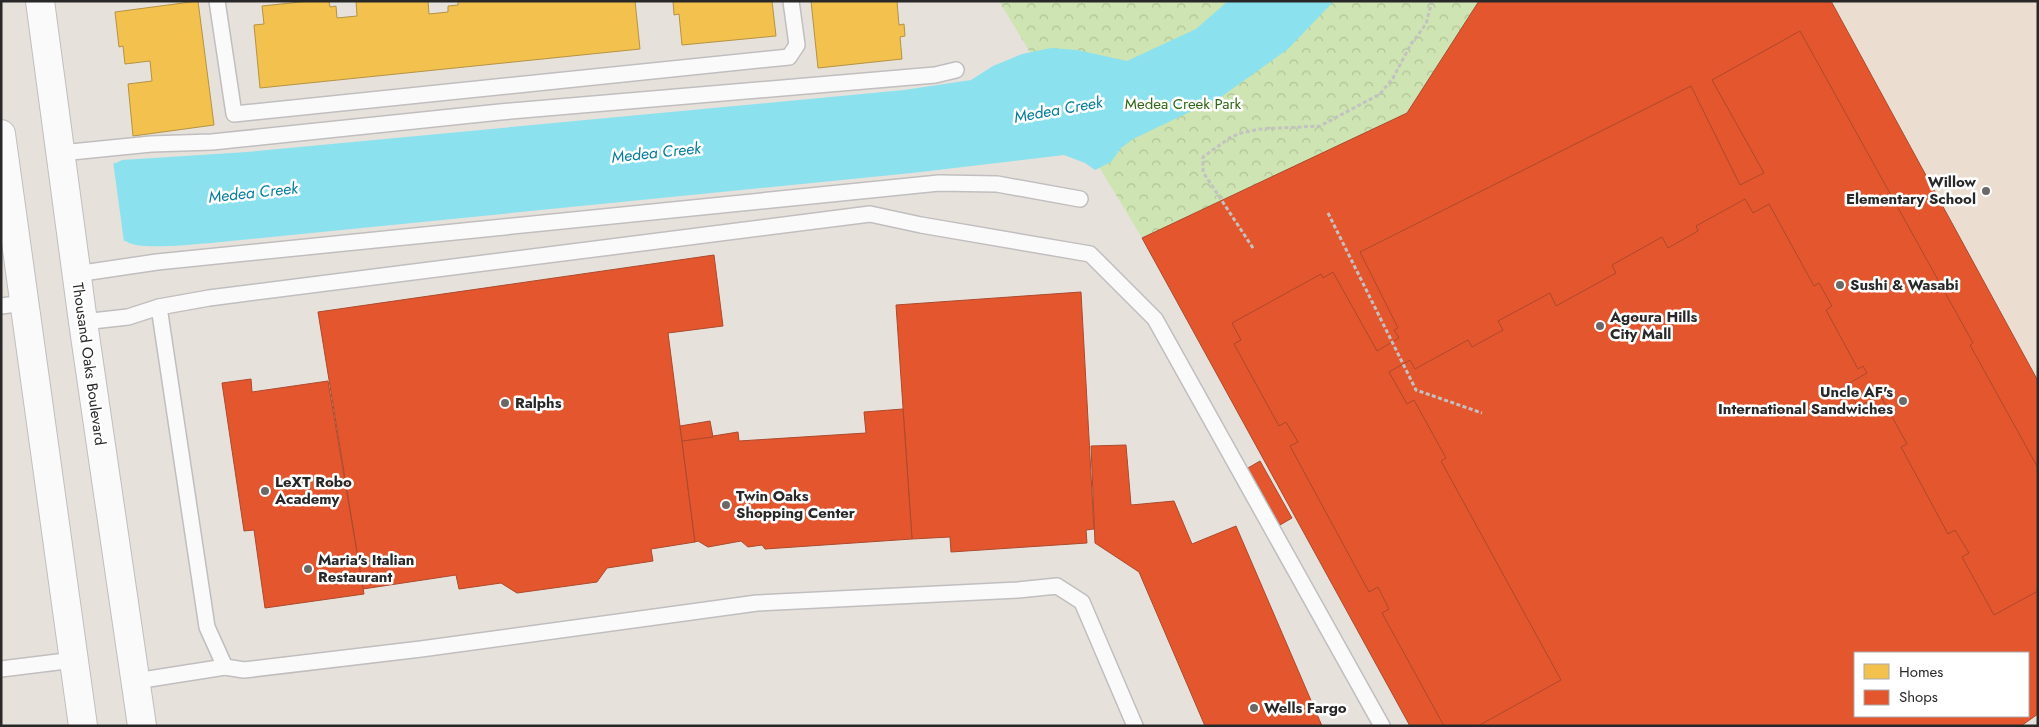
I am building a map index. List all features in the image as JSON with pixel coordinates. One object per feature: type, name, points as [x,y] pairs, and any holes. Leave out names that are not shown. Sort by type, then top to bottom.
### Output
[{"type":"main road","name":"Thousand Oaks Boulevard","points":[[40,1],[83,322],[142,726]]},
{"type":"main road","points":[[3,152],[17,256],[13,304],[74,660],[83,726]]},
{"type":"lane","points":[[216,1],[234,114],[789,57],[797,45],[791,1]]},
{"type":"lane","points":[[62,158],[151,144],[212,142],[500,112],[935,75],[956,70]]},
{"type":"lane","points":[[75,261],[157,262],[939,183],[997,184],[1080,199]]},
{"type":"lane","points":[[83,322],[128,316],[160,307],[208,298],[870,214],[922,225],[1090,254],[1155,319],[1382,726]]},
{"type":"lane","points":[[160,307],[207,627],[225,667]]},
{"type":"lane","points":[[136,681],[225,667],[244,670],[421,649],[757,603],[1018,590],[1057,586],[1082,602],[1135,726]]},
{"type":"lane","points":[[1,669],[74,660]]},
{"type":"path","points":[[1253,248],[1203,172],[1203,157],[1231,137],[1241,133],[1260,129],[1320,126],[1380,94],[1392,78],[1411,44],[1426,24],[1432,1]]},
{"type":"path","points":[[1328,213],[1416,390],[1482,413]]},
{"type":"shaded area","name":"Willow Elementary School","points":[[1831,1],[2038,1],[2038,381]]},
{"type":"green space","name":"Medea Creek Park","points":[[999,1],[1479,1],[1407,113],[1142,238]]},
{"type":"water","name":"Medea Creek","points":[[1228,1],[1334,1],[1288,49],[1221,97],[1133,139],[1121,148],[1111,162],[1095,170],[1085,163],[1064,155],[912,173],[211,243],[142,246],[126,241],[1,254],[1,177],[116,163],[122,160],[247,152],[904,90],[971,80],[993,66],[1022,54],[1051,48],[1077,50],[1127,61],[1196,29]]},
{"type":"pier","points":[[113,161],[124,242],[1,256],[1,175]]},
{"type":"building: Homes","points":[[198,1],[214,125],[133,136],[128,84],[152,81],[150,61],[125,64],[123,46],[119,47],[115,12]]},
{"type":"building: Homes","points":[[329,1],[330,7],[336,6],[337,18],[357,16],[356,1],[428,1],[429,14],[448,12],[448,6],[458,5],[458,1],[635,1],[640,49],[260,88],[254,25],[264,24],[262,6]]},
{"type":"building: Homes","points":[[673,1],[772,1],[776,36],[682,45],[679,14],[674,15]]},
{"type":"building: Homes","points":[[811,1],[897,1],[899,25],[904,24],[905,36],[900,37],[902,59],[818,68]]},
{"type":"building: Shops","name":"Agoura Hills City Mall","points":[[1479,1],[1831,1],[2038,381],[2038,714],[2021,726],[1410,726],[1142,238],[1407,113]]},
{"type":"building: Shops","points":[[1800,31],[1973,343],[1970,345],[2038,468],[2038,591],[1994,615],[1962,557],[1969,553],[1955,530],[1948,534],[1901,447],[1907,444],[1880,395],[1858,407],[1846,385],[1867,373],[1863,366],[1858,369],[1826,310],[1832,306],[1819,283],[1814,286],[1769,204],[1753,213],[1745,199],[1696,226],[1698,231],[1668,248],[1662,237],[1612,265],[1616,273],[1556,306],[1550,293],[1498,321],[1503,330],[1472,347],[1468,340],[1415,369],[1410,360],[1389,372],[1407,404],[1414,400],[1446,458],[1441,461],[1561,680],[1478,726],[1444,726],[1382,613],[1389,609],[1378,587],[1369,592],[1290,446],[1298,442],[1286,422],[1279,426],[1234,344],[1241,340],[1232,323],[1321,274],[1323,278],[1333,272],[1377,351],[1399,338],[1394,330],[1398,328],[1360,252],[1691,86],[1740,185],[1764,173],[1712,80]]},
{"type":"building: Shops","name":"Ralphs","points":[[714,255],[723,326],[668,333],[695,542],[651,549],[653,561],[607,568],[597,582],[517,593],[501,583],[459,589],[456,575],[363,589],[318,312]]},
{"type":"building: Shops","points":[[1081,292],[1094,529],[1086,530],[1087,543],[951,552],[950,537],[912,539],[896,305]]},
{"type":"building: Shops","points":[[251,379],[252,392],[328,381],[364,594],[265,608],[254,530],[244,531],[222,383]]},
{"type":"building: Shops","points":[[903,409],[912,539],[765,549],[762,545],[748,547],[741,541],[708,547],[698,541],[695,542],[682,441],[738,432],[739,441],[866,433],[864,412]]},
{"type":"building: Shops","points":[[710,421],[713,437],[682,441],[680,426]]},
{"type":"building: Shops","points":[[1126,445],[1131,505],[1174,501],[1192,544],[1236,526],[1322,726],[1205,726],[1139,572],[1095,543],[1091,446]]},
{"type":"building: Shops","points":[[1260,461],[1292,518],[1280,525],[1248,468]]},
{"type":"place","name":"Willow Elementary School","points":[[1986,191]]},
{"type":"place","name":"Sushi & Wasabi","points":[[1840,285]]},
{"type":"place","name":"Agoura Hills City Mall","points":[[1600,326]]},
{"type":"place","name":"Uncle AF's International Sandwiches","points":[[1903,401]]},
{"type":"place","name":"Ralphs","points":[[505,403]]},
{"type":"place","name":"LeXT Robo Academy","points":[[265,491]]},
{"type":"place","name":"Twin Oaks Shopping Center","points":[[726,505]]},
{"type":"place","name":"Maria's Italian Restaurant","points":[[308,569]]},
{"type":"place","name":"Wells Fargo","points":[[1254,708]]}]
